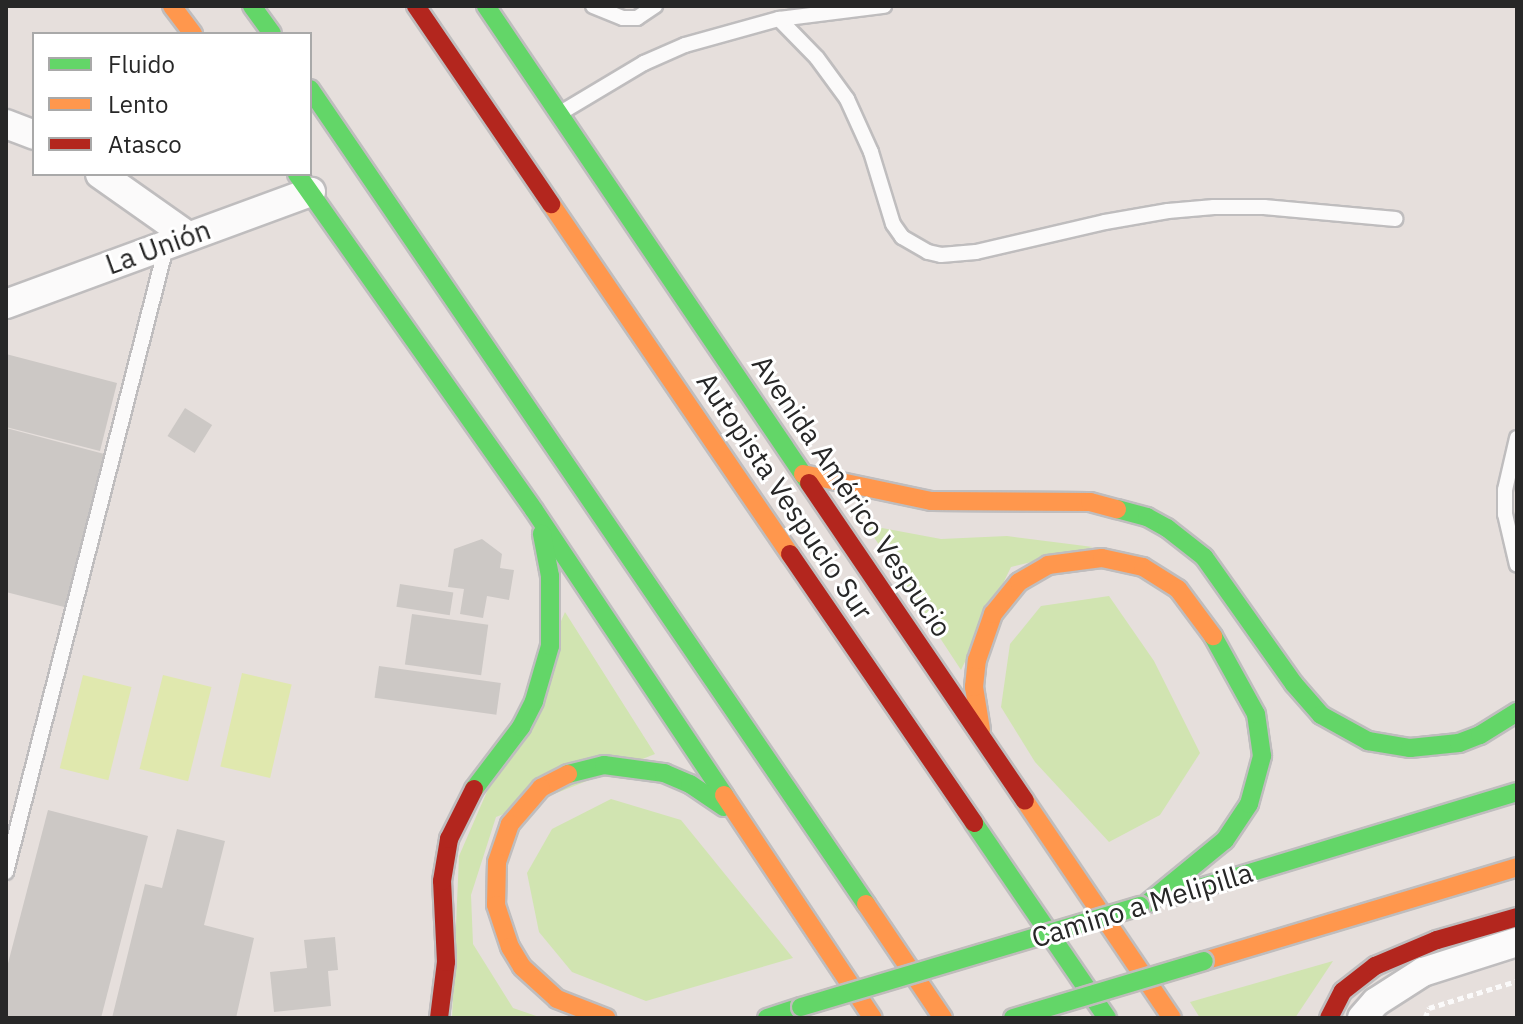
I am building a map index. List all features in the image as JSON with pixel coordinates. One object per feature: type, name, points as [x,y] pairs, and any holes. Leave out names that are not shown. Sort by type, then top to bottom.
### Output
[{"type":"main road","points":[[172,6],[192,32]]},
{"type":"main road","points":[[252,6],[271,32]]},
{"type":"main road","name":"Autopista Vespucio Sur","points":[[416,6],[1107,1018]]},
{"type":"main road","name":"Avenida Américo Vespucio","points":[[486,6],[1172,1018]]},
{"type":"main road","points":[[312,92],[943,1018]]},
{"type":"main road","points":[[304,183],[534,510],[873,1018]]},
{"type":"main road","points":[[803,474],[880,493],[931,501],[1090,502],[1147,517],[1167,528],[1204,557],[1306,700],[1321,715],[1355,736],[1410,748],[1438,747],[1480,735],[1517,712]]},
{"type":"main road","points":[[439,1018],[446,962],[442,881],[449,839],[470,794],[521,727],[534,701],[550,646],[550,576],[534,510]]},
{"type":"main road","points":[[984,740],[977,714],[977,660],[993,614],[1019,582],[1048,565],[1102,558],[1143,567],[1178,589],[1205,623],[1247,695],[1256,714],[1262,756],[1249,804],[1225,840],[1144,904]]},
{"type":"main road","points":[[606,1018],[557,999],[539,985],[510,947],[501,927],[495,883],[497,862],[510,824],[532,795],[555,779],[604,765],[633,766],[664,773],[702,792],[737,817]]},
{"type":"main road","name":"Camino a Melipilla","points":[[767,1018],[1517,792]]},
{"type":"main road","points":[[1013,1018],[1517,867]]},
{"type":"main road","points":[[1329,1018],[1343,991],[1375,966],[1437,940],[1517,917]]},
{"type":"street","points":[[6,124],[32,134]]},
{"type":"street","points":[[102,176],[178,239]]},
{"type":"street","name":"La Unión","points":[[6,304],[178,239],[304,183]]},
{"type":"street","points":[[1362,1018],[1376,1002],[1423,972],[1517,942]]},
{"type":"lane","points":[[593,6],[623,18],[637,18],[655,6]]},
{"type":"lane","points":[[558,115],[644,63],[685,45],[779,19],[884,6]]},
{"type":"lane","points":[[779,19],[817,58],[847,99],[871,152],[893,224],[902,237],[928,252],[941,255],[976,252],[1117,220],[1214,207],[1264,207],[1395,219]]},
{"type":"lane","points":[[6,872],[178,239]]},
{"type":"lane","points":[[1517,438],[1505,490],[1505,514],[1517,565]]},
{"type":"path","points":[[1425,1018],[1429,1008],[1517,981]]},
{"type":"green space","points":[[866,525],[941,539],[1007,536],[1093,547],[1011,567],[961,670]]},
{"type":"green space","points":[[1109,596],[1154,661],[1200,753],[1160,815],[1109,842],[1035,762],[1001,707],[1010,644],[1041,606]]},
{"type":"green space","points":[[565,612],[655,754],[496,817],[471,895],[473,944],[513,1008],[542,1018],[452,1018],[459,856]]},
{"type":"green space","points":[[242,673],[292,684],[270,778],[220,767]]},
{"type":"green space","points":[[83,675],[132,687],[108,780],[60,768]]},
{"type":"green space","points":[[163,675],[212,687],[188,781],[140,769]]},
{"type":"green space","points":[[611,799],[681,820],[793,958],[646,1001],[572,972],[539,932],[527,873],[552,829]]},
{"type":"green space","points":[[1333,961],[1295,1018],[1200,1018],[1190,1002]]},
{"type":"building","points":[[6,354],[117,383],[100,451],[6,427]]},
{"type":"building","points":[[185,408],[212,425],[195,453],[168,436]]},
{"type":"building","points":[[6,428],[108,455],[68,608],[6,592]]},
{"type":"building","points":[[482,539],[502,554],[500,568],[514,570],[509,600],[487,596],[483,618],[460,614],[464,589],[448,587],[454,549]]},
{"type":"building","points":[[400,584],[453,592],[450,615],[396,607]]},
{"type":"building","points":[[412,614],[488,625],[481,675],[405,665]]},
{"type":"building","points":[[379,666],[501,683],[496,715],[375,698]]},
{"type":"building","points":[[48,810],[148,836],[101,1018],[6,1018],[6,971]]},
{"type":"building","points":[[177,829],[225,841],[204,925],[254,938],[236,1018],[112,1018],[145,884],[162,888]]},
{"type":"building","points":[[335,937],[338,970],[328,971],[331,1006],[274,1012],[270,972],[307,968],[304,940]]},
{"type":"traffic: fast","points":[[252,6],[271,32]]},
{"type":"traffic: fast","points":[[486,6],[809,483]]},
{"type":"traffic: fast","points":[[312,92],[866,904]]},
{"type":"traffic: fast","points":[[298,176],[534,510],[724,795]]},
{"type":"traffic: fast","points":[[1117,509],[1147,517],[1167,528],[1204,557],[1294,684],[1321,715],[1368,741],[1410,748],[1459,743],[1480,735],[1517,712]]},
{"type":"traffic: fast","points":[[474,789],[521,727],[534,701],[550,646],[550,576],[542,534]]},
{"type":"traffic: fast","points":[[1148,903],[1225,840],[1249,804],[1262,756],[1256,714],[1213,636]]},
{"type":"traffic: fast","points":[[568,774],[604,765],[664,773],[690,784],[724,807]]},
{"type":"traffic: fast","points":[[1173,896],[1517,792]]},
{"type":"traffic: fast","points":[[974,823],[1107,1018]]},
{"type":"traffic: fast","points":[[801,1007],[1140,906]]},
{"type":"traffic: fast","points":[[1013,1018],[1204,961]]},
{"type":"traffic: fast","points":[[767,1018],[801,1007]]},
{"type":"traffic: slow","points":[[172,6],[192,32]]},
{"type":"traffic: slow","points":[[551,204],[790,554]]},
{"type":"traffic: slow","points":[[803,474],[931,501],[1090,502],[1117,509]]},
{"type":"traffic: slow","points":[[981,730],[974,687],[977,660],[993,614],[1019,582],[1048,565],[1102,558],[1143,567],[1178,589],[1213,636]]},
{"type":"traffic: slow","points":[[568,774],[541,788],[510,824],[497,862],[496,905],[510,947],[522,967],[557,999],[606,1018]]},
{"type":"traffic: slow","points":[[724,795],[873,1018]]},
{"type":"traffic: slow","points":[[1025,801],[1172,1018]]},
{"type":"traffic: slow","points":[[1204,961],[1517,867]]},
{"type":"traffic: slow","points":[[866,904],[943,1018]]},
{"type":"traffic: jam","points":[[416,6],[551,204]]},
{"type":"traffic: jam","points":[[809,483],[1025,801]]},
{"type":"traffic: jam","points":[[790,554],[974,823]]},
{"type":"traffic: jam","points":[[439,1018],[446,962],[442,881],[449,839],[474,789]]},
{"type":"traffic: jam","points":[[1329,1018],[1343,991],[1375,966],[1437,940],[1517,917]]}]
